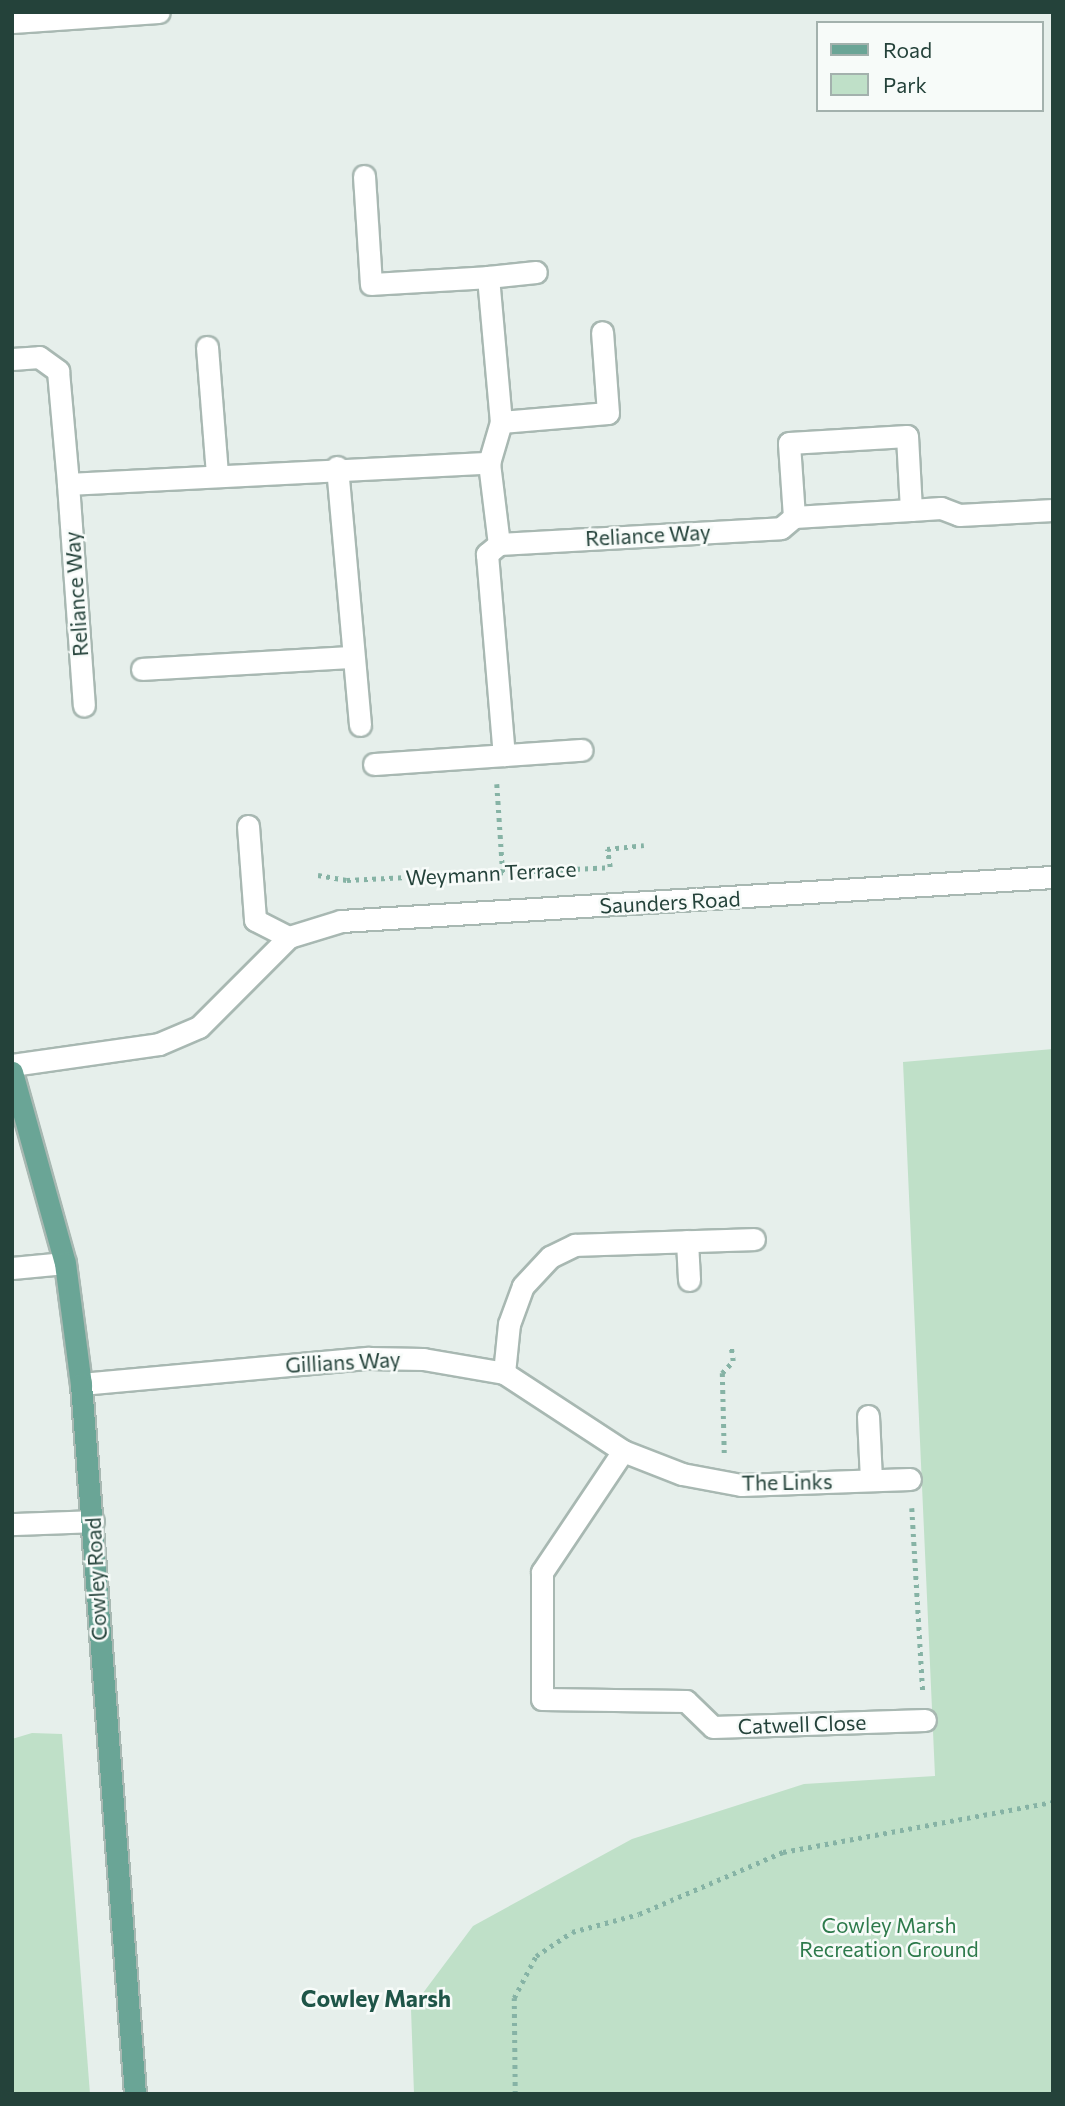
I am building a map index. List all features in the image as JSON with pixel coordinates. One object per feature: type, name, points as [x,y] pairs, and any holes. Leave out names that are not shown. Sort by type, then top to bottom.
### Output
[{"type":"main road","name":"Cowley Road","points":[[12,1072],[65,1263],[81,1384],[135,2094]]},
{"type":"street","points":[[12,22],[159,12]]},
{"type":"street","points":[[364,176],[371,284],[536,272]]},
{"type":"street","points":[[488,277],[501,422],[489,463],[499,544],[487,554],[499,755]]},
{"type":"street","points":[[501,422],[608,413],[602,332]]},
{"type":"street","points":[[206,347],[217,474]]},
{"type":"street","name":"Reliance Way","points":[[12,359],[39,357],[58,371],[84,705]]},
{"type":"street","points":[[794,517],[789,443],[907,436],[911,510]]},
{"type":"street","points":[[68,484],[337,467],[489,463]]},
{"type":"street","points":[[337,467],[360,725]]},
{"type":"street","name":"Reliance Way","points":[[499,544],[781,528],[794,517],[941,508],[958,516],[1053,510]]},
{"type":"street","points":[[142,670],[353,657]]},
{"type":"street","points":[[374,764],[582,750]]},
{"type":"street","points":[[248,826],[255,920],[289,937]]},
{"type":"street","name":"Saunders Road","points":[[12,1065],[159,1044],[199,1027],[289,937],[341,922],[1053,877]]},
{"type":"street","points":[[504,1373],[509,1324],[523,1286],[550,1257],[575,1245],[754,1239]]},
{"type":"street","points":[[687,1241],[689,1280]]},
{"type":"street","points":[[12,1268],[65,1263]]},
{"type":"street","name":"Gillians Way","points":[[81,1384],[369,1357],[504,1373],[623,1451]]},
{"type":"street","points":[[868,1416],[871,1480]]},
{"type":"street","name":"The Links","points":[[623,1451],[724,1482],[910,1479]]},
{"type":"street","name":"Catwell Close","points":[[623,1451],[542,1572],[542,1699],[686,1700],[713,1727],[925,1720]]},
{"type":"street","points":[[12,1524],[93,1521]]},
{"type":"path","points":[[499,755],[503,874]]},
{"type":"path","name":"Weymann Terrace","points":[[318,875],[503,874],[610,867],[607,849],[644,845]]},
{"type":"path","points":[[724,1482],[722,1373],[733,1361],[731,1347]]},
{"type":"path","points":[[910,1479],[925,1720]]},
{"type":"path","points":[[515,2094],[514,1998],[536,1956],[572,1932],[639,1914],[783,1852],[1053,1802]]},
{"type":"green space","name":"Cowley Marsh Recreation Ground","points":[[1053,1049],[1053,2094],[414,2094],[411,2009],[473,1926],[632,1839],[804,1784],[935,1776],[903,1062]]},
{"type":"green space","points":[[32,1733],[62,1734],[90,2094],[12,2094],[12,1739]]},
{"type":"district","name":"Cowley Marsh","points":[[376,1998]]}]
